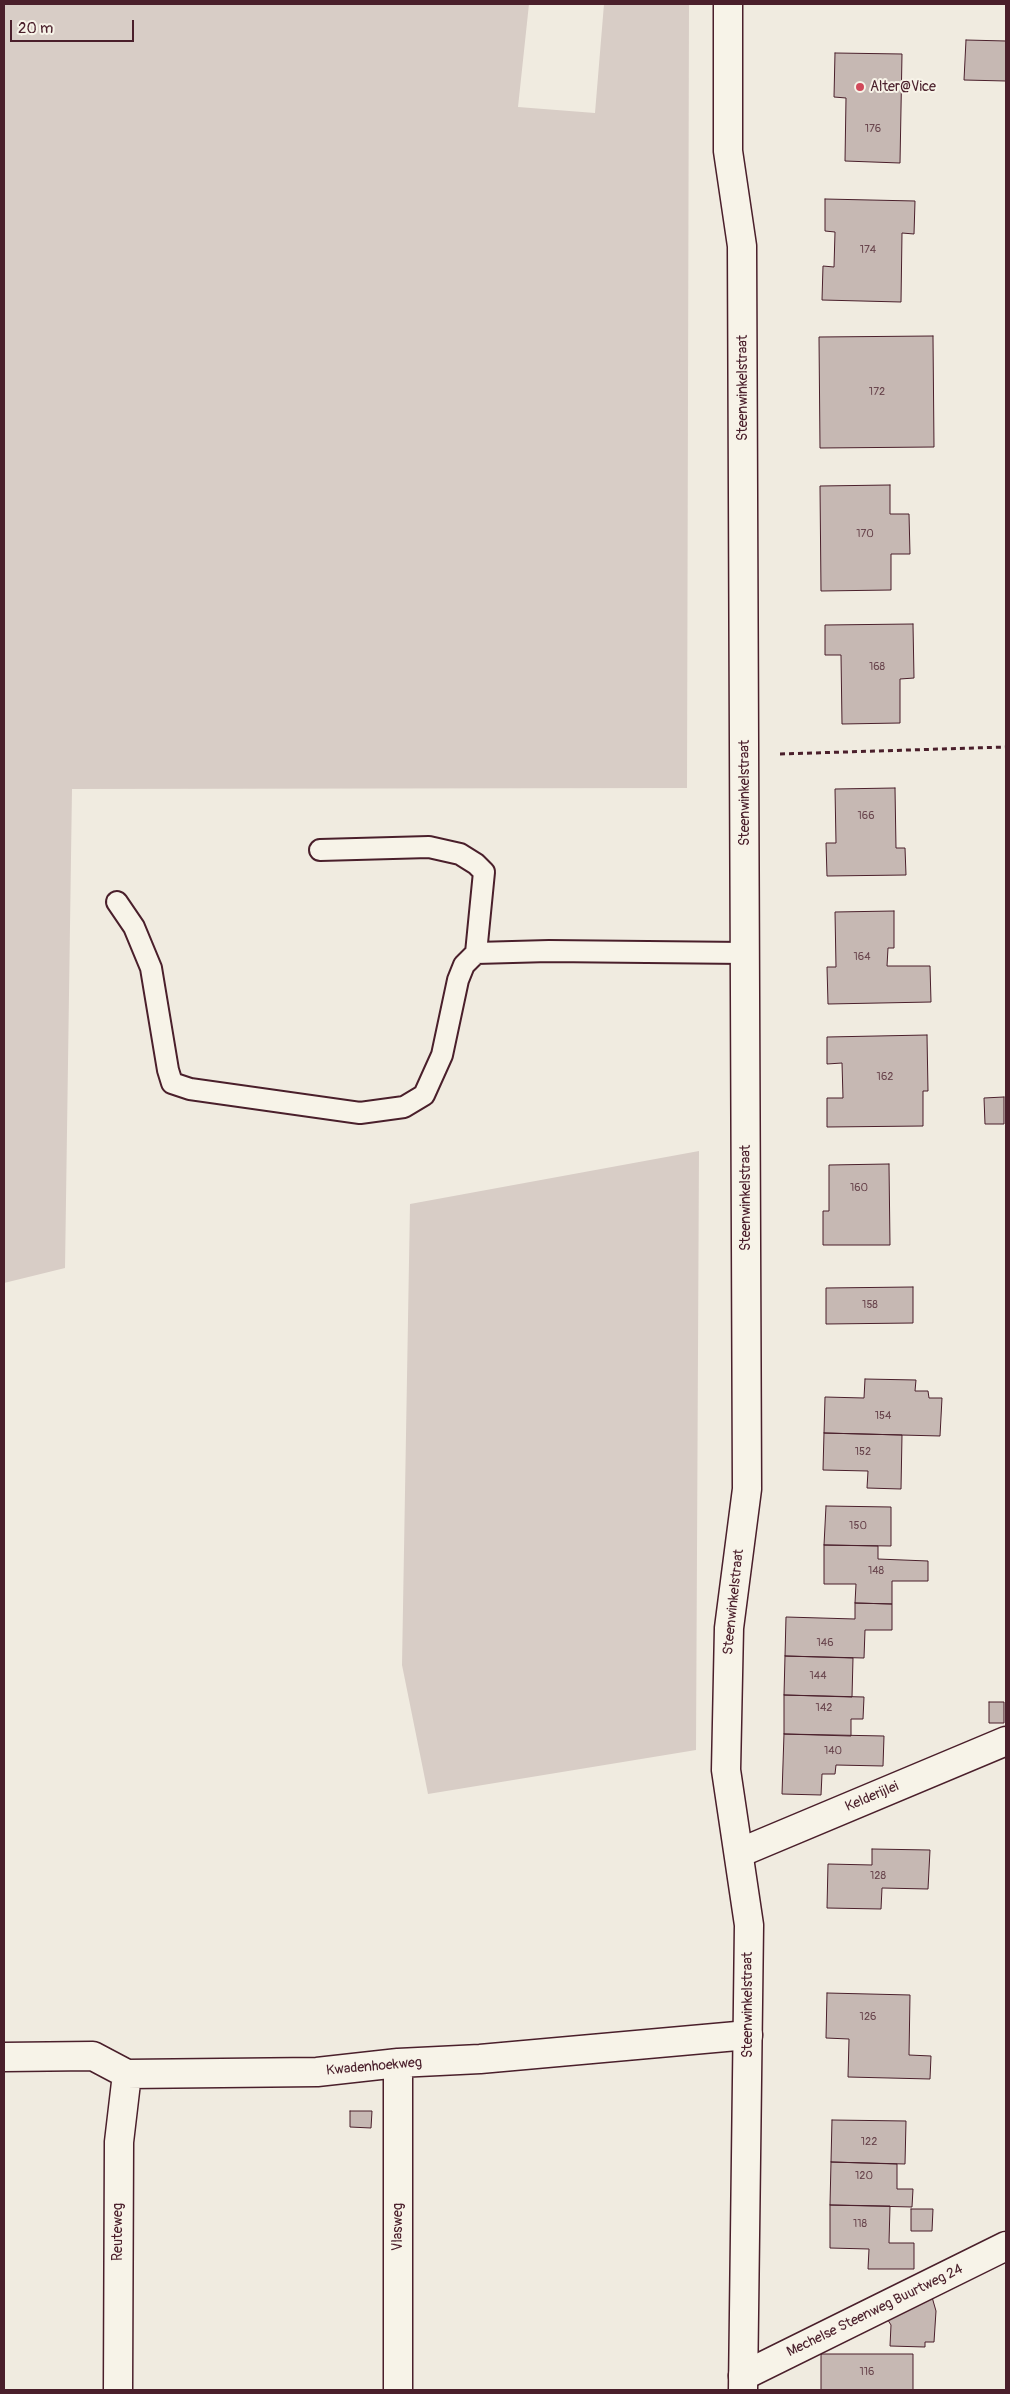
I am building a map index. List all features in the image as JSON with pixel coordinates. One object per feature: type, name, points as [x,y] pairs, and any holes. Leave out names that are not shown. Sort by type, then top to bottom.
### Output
[{"type":"street","name":"Steenwinkelstraat","points":[[728,4],[728,151],[742,246],[747,1489],[729,1628],[726,1770],[749,1925],[743,2383]]},
{"type":"street","name":"Kelderijlei","points":[[739,1853],[1006,1741]]},
{"type":"street","name":"Kwadenhoekweg","points":[[4,2057],[93,2056],[127,2074],[317,2072],[398,2063],[480,2060],[748,2035]]},
{"type":"street","name":"Vlasweg","points":[[398,2063],[398,2390]]},
{"type":"street","name":"Reuteweg","points":[[118,2390],[119,2142],[127,2074]]},
{"type":"street","name":"Mechelse Steenweg Buurtweg 24","points":[[743,2383],[1006,2246]]},
{"type":"lane","points":[[117,902],[134,926],[151,968],[168,1070],[172,1083],[190,1089],[360,1113],[404,1107],[424,1095],[442,1055],[458,980],[464,965],[476,952],[484,872],[476,864],[460,854],[429,847],[320,850]]},
{"type":"lane","points":[[476,952],[745,952]]},
{"type":"path","points":[[745,756],[1006,747]]},
{"type":"shaded area","points":[[4,4],[529,4],[518,107],[595,113],[604,4],[689,4],[687,788],[72,789],[65,1268],[4,1283]]},
{"type":"shaded area","points":[[699,1151],[696,1750],[428,1794],[402,1665],[410,1204]]},
{"type":"building","points":[[966,40],[1006,41],[1006,81],[964,80]]},
{"type":"building","points":[[835,53],[902,54],[900,163],[845,161],[846,98],[834,97]]},
{"type":"building","points":[[825,199],[915,201],[914,234],[902,233],[901,302],[822,300],[823,266],[834,267],[835,232],[825,231]]},
{"type":"building","points":[[933,336],[934,447],[820,448],[819,337]]},
{"type":"building","points":[[890,485],[890,514],[909,514],[910,554],[891,554],[891,590],[821,591],[820,486]]},
{"type":"building","points":[[913,624],[914,678],[900,679],[900,723],[842,724],[841,655],[825,655],[825,625]]},
{"type":"building","points":[[895,788],[896,848],[905,848],[906,875],[827,876],[826,843],[836,843],[835,789]]},
{"type":"building","points":[[894,911],[894,948],[888,948],[887,966],[930,966],[931,1002],[828,1004],[827,967],[836,967],[835,912]]},
{"type":"building","points":[[927,1035],[928,1091],[923,1091],[923,1126],[827,1127],[827,1098],[843,1098],[842,1063],[827,1064],[827,1037]]},
{"type":"building","points":[[1004,1097],[1004,1124],[985,1124],[984,1098]]},
{"type":"building","points":[[889,1164],[890,1245],[823,1245],[823,1211],[829,1211],[829,1165]]},
{"type":"building","points":[[913,1287],[913,1323],[826,1324],[826,1288]]},
{"type":"building","points":[[865,1379],[916,1380],[915,1391],[928,1391],[929,1398],[942,1398],[940,1436],[824,1433],[825,1397],[864,1398]]},
{"type":"building","points":[[824,1433],[902,1435],[901,1489],[867,1488],[868,1471],[823,1470]]},
{"type":"building","points":[[826,1506],[891,1507],[891,1546],[824,1545]]},
{"type":"building","points":[[824,1545],[878,1546],[878,1559],[928,1561],[928,1581],[892,1581],[892,1604],[855,1603],[856,1584],[824,1584]]},
{"type":"building","points":[[855,1603],[892,1604],[892,1630],[865,1630],[864,1658],[785,1656],[786,1617],[855,1619]]},
{"type":"building","points":[[785,1656],[853,1658],[852,1697],[784,1695]]},
{"type":"building","points":[[784,1695],[864,1697],[863,1719],[851,1719],[851,1736],[784,1734]]},
{"type":"building","points":[[989,1702],[1004,1702],[1004,1723],[989,1723]]},
{"type":"building","points":[[784,1734],[884,1736],[883,1766],[836,1765],[835,1774],[822,1774],[821,1795],[782,1794]]},
{"type":"building","points":[[872,1849],[930,1850],[928,1889],[882,1888],[881,1909],[827,1908],[828,1864],[872,1865]]},
{"type":"building","points":[[827,1993],[910,1995],[909,2055],[931,2056],[930,2079],[848,2077],[849,2039],[826,2038]]},
{"type":"building","points":[[350,2111],[372,2111],[371,2128],[350,2127]]},
{"type":"building","points":[[832,2120],[906,2121],[905,2164],[831,2162]]},
{"type":"building","points":[[831,2162],[897,2164],[897,2189],[913,2189],[912,2207],[830,2205]]},
{"type":"building","points":[[830,2205],[890,2206],[889,2243],[914,2243],[914,2269],[868,2269],[869,2249],[830,2248]]},
{"type":"building","points":[[911,2209],[933,2209],[932,2231],[911,2231]]},
{"type":"building","points":[[932,2297],[936,2311],[934,2342],[925,2342],[925,2347],[890,2346],[891,2325],[886,2317]]},
{"type":"building","points":[[821,2354],[913,2354],[913,2390],[821,2390]]},
{"type":"place","name":"Alter@Vice","points":[[860,87]]}]
